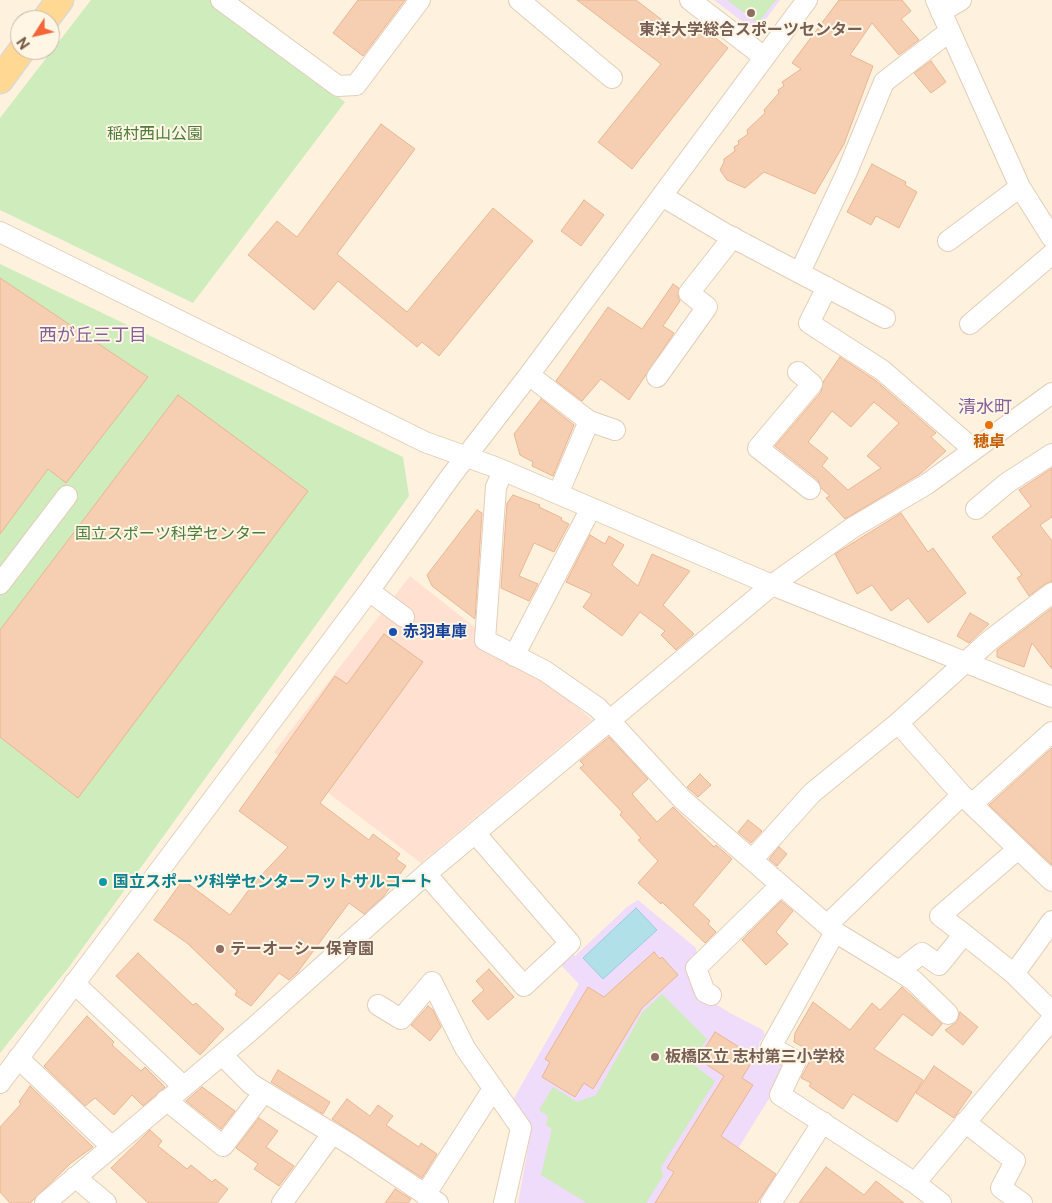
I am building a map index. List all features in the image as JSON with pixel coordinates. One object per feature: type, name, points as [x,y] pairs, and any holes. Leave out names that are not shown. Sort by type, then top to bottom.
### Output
[{"type":"main road","points":[[0,80],[15,60]]},
{"type":"street","points":[[221,0],[338,86],[356,85],[420,0]]},
{"type":"street","points":[[519,0],[612,78]]},
{"type":"street","points":[[690,0],[764,57]]},
{"type":"street","points":[[0,1083],[369,591],[466,457],[807,0]]},
{"type":"street","points":[[961,0],[938,6],[1020,187],[1049,226]]},
{"type":"street","points":[[800,272],[847,172],[884,82],[950,31]]},
{"type":"street","points":[[948,241],[1020,187]]},
{"type":"street","points":[[662,196],[885,318]]},
{"type":"street","points":[[0,232],[425,442],[502,471],[772,585],[1052,697]]},
{"type":"street","points":[[657,378],[707,307],[689,293],[734,237]]},
{"type":"street","points":[[970,324],[1052,254]]},
{"type":"street","points":[[827,287],[809,323],[882,370],[974,450]]},
{"type":"street","points":[[798,372],[812,384],[758,448],[810,489]]},
{"type":"street","points":[[529,375],[589,421],[615,430]]},
{"type":"street","points":[[45,1203],[222,1055],[426,874],[772,585],[852,528],[927,484],[1052,393]]},
{"type":"street","points":[[558,494],[589,421]]},
{"type":"street","points":[[976,509],[1007,483],[1052,454]]},
{"type":"street","points":[[502,471],[496,487],[486,640],[544,671],[598,708],[608,722],[683,800],[831,928],[913,980],[948,1014]]},
{"type":"street","points":[[0,584],[67,496]]},
{"type":"street","points":[[514,656],[591,508]]},
{"type":"street","points":[[369,591],[404,617]]},
{"type":"street","points":[[752,860],[812,794],[898,723],[989,641],[1052,594]]},
{"type":"street","points":[[898,723],[967,799],[1052,881]]},
{"type":"street","points":[[941,1203],[915,1182],[780,1095],[796,1061],[771,1047],[831,928],[967,799],[1052,732]]},
{"type":"street","points":[[426,874],[524,986],[570,943],[475,833]]},
{"type":"street","points":[[1018,848],[940,916],[1014,974],[1052,1012]]},
{"type":"street","points":[[711,995],[705,992],[696,968],[781,885]]},
{"type":"street","points":[[1014,974],[1052,921]]},
{"type":"street","points":[[899,971],[922,953],[939,965],[964,934]]},
{"type":"street","points":[[378,1005],[401,1020],[432,982],[465,1048],[521,1128],[504,1203]]},
{"type":"street","points":[[74,983],[183,1086]]},
{"type":"street","points":[[915,1182],[1052,1019]]},
{"type":"street","points":[[222,1055],[251,1084],[432,1199],[493,1090]]},
{"type":"street","points":[[18,1058],[111,1146]]},
{"type":"street","points":[[166,1100],[223,1146],[264,1092]]},
{"type":"street","points":[[771,1203],[823,1122]]},
{"type":"street","points":[[965,1122],[1015,1161],[1001,1188],[1022,1203]]},
{"type":"street","points":[[282,1203],[332,1134]]},
{"type":"street","points":[[75,1177],[106,1203]]},
{"type":"shaded area","name":"東洋大学総合スポーツセンター","points":[[714,0],[780,0],[760,27],[751,28]]},
{"type":"shaded area","points":[[410,576],[537,673],[592,720],[421,863],[274,752]]},
{"type":"shaded area","name":"板橋区立 志村第三小学校","points":[[638,900],[696,948],[703,996],[763,1030],[765,1035],[759,1043],[760,1049],[784,1064],[772,1094],[704,1203],[518,1203],[532,1126],[513,1100],[579,984],[560,964],[572,953],[575,956],[627,907]]},
{"type":"green space","name":"稲村西山公園","points":[[91,0],[210,0],[345,102],[193,303],[0,210],[0,118],[45,60],[60,60],[60,40]]},
{"type":"green space","points":[[727,0],[776,0],[758,23]]},
{"type":"green space","name":"国立スポーツ科学センター","points":[[0,264],[403,457],[409,496],[69,967],[0,1053]]},
{"type":"green space","points":[[662,994],[707,1039],[691,1063],[715,1081],[661,1167],[663,1176],[646,1203],[587,1203],[541,1175],[552,1129],[546,1125],[548,1116],[539,1110],[553,1087],[577,1102],[596,1095],[642,1013]]},
{"type":"water","points":[[636,908],[657,930],[603,979],[583,958]]},
{"type":"building","points":[[358,0],[405,0],[363,56],[333,33]]},
{"type":"building","points":[[577,0],[636,0],[683,36],[695,21],[728,48],[632,169],[598,142],[661,64]]},
{"type":"building","points":[[839,0],[902,0],[911,11],[901,19],[919,40],[899,55],[872,23],[850,55],[873,66],[844,144],[815,194],[764,172],[745,188],[727,180],[720,170],[724,159],[735,151],[734,147],[739,144],[738,141],[748,134],[747,130],[765,113],[764,110],[779,93],[778,90],[784,86],[782,82],[801,69],[792,63]]},
{"type":"building","points":[[931,61],[946,82],[931,93],[914,73]]},
{"type":"building","points":[[381,124],[415,149],[337,254],[407,312],[493,208],[533,241],[439,356],[422,342],[417,347],[338,281],[314,310],[248,255],[277,221],[297,237]]},
{"type":"building","points":[[872,164],[906,182],[905,185],[917,192],[899,228],[876,216],[871,225],[847,212]]},
{"type":"building","points":[[584,200],[604,215],[581,246],[561,231]]},
{"type":"building","points":[[0,278],[148,377],[66,483],[48,469],[0,534]]},
{"type":"building","points":[[673,284],[679,288],[678,297],[680,301],[663,326],[674,333],[629,400],[601,379],[582,401],[556,381],[608,307],[642,329]]},
{"type":"building","points":[[840,357],[875,380],[936,433],[931,437],[946,451],[920,474],[845,519],[826,498],[830,496],[821,488],[818,480],[775,446],[821,392],[823,382]],"holes":[[[874,402],[899,423],[867,456],[881,468],[848,490],[822,466],[828,458],[808,442],[832,411],[851,427]]]},
{"type":"building","points":[[178,395],[308,491],[78,798],[0,737],[0,630]]},
{"type":"building","points":[[541,399],[574,425],[553,476],[532,466],[533,462],[520,455],[514,434]]},
{"type":"building","points":[[1052,468],[1052,517],[1040,525],[1052,541],[1052,581],[1029,596],[1017,578],[1022,575],[992,537],[1031,506],[1019,490]]},
{"type":"building","points":[[513,495],[540,505],[539,507],[562,518],[561,520],[569,524],[554,552],[534,543],[519,576],[538,584],[529,601],[501,588],[507,503]]},
{"type":"building","points":[[477,510],[482,513],[475,619],[432,586],[427,575]]},
{"type":"building","points":[[901,513],[928,552],[933,548],[966,593],[928,623],[908,598],[891,611],[872,585],[857,594],[835,554]]},
{"type":"building","points":[[590,535],[605,544],[609,536],[624,545],[612,565],[638,586],[652,554],[690,571],[663,605],[694,634],[676,650],[661,635],[665,631],[640,612],[622,636],[583,607],[592,594],[566,582]]},
{"type":"building","points":[[1052,608],[1052,669],[1032,643],[1024,667],[997,657],[997,650]]},
{"type":"building","points":[[970,613],[989,624],[969,643],[957,636]]},
{"type":"building","points":[[384,634],[423,662],[320,803],[369,840],[373,834],[400,854],[396,859],[406,866],[383,897],[364,914],[349,903],[297,973],[289,980],[279,973],[251,1006],[235,995],[237,991],[187,943],[154,920],[183,880],[230,915],[254,883],[288,847],[239,811],[335,676],[347,684]]},
{"type":"building","points":[[609,737],[648,779],[632,794],[657,822],[673,807],[714,847],[716,845],[732,859],[693,905],[710,921],[708,924],[716,932],[705,943],[662,902],[661,904],[638,883],[658,861],[638,840],[641,838],[620,815],[622,812],[580,768],[584,765],[580,761]]},
{"type":"building","points":[[1052,748],[1052,865],[989,805]]},
{"type":"building","points":[[700,774],[711,785],[698,797],[687,787]]},
{"type":"building","points":[[748,820],[762,831],[751,843],[738,832]]},
{"type":"building","points":[[779,847],[787,854],[777,866],[769,859]]},
{"type":"building","points":[[781,901],[793,911],[776,932],[788,944],[766,965],[742,940]]},
{"type":"building","points":[[654,952],[660,959],[662,957],[678,975],[642,1008],[593,1089],[584,1083],[575,1097],[542,1077],[550,1062],[545,1059],[588,987],[604,997]]},
{"type":"building","points":[[138,953],[193,1005],[196,1003],[224,1029],[200,1055],[116,976]]},
{"type":"building","points":[[489,969],[514,997],[488,1020],[472,1001],[484,990],[476,981]]},
{"type":"building","points":[[902,987],[942,1024],[932,1036],[903,1014],[874,1049],[923,1080],[897,1122],[853,1094],[843,1109],[809,1086],[811,1083],[801,1078],[814,1053],[794,1042],[795,1033],[813,1002],[850,1030],[872,1003],[880,1010]]},
{"type":"building","points":[[428,1006],[433,1010],[441,1027],[430,1041],[411,1025]]},
{"type":"building","points":[[960,1012],[978,1027],[963,1045],[945,1030],[957,1022]]},
{"type":"building","points":[[87,1016],[114,1042],[112,1045],[141,1071],[145,1067],[165,1087],[143,1106],[132,1095],[114,1115],[95,1098],[85,1106],[44,1066]]},
{"type":"building","points":[[715,1032],[755,1057],[742,1078],[753,1085],[721,1136],[776,1174],[757,1203],[655,1203],[674,1172],[667,1168],[724,1076],[698,1059]]},
{"type":"building","points":[[934,1066],[972,1092],[954,1118],[916,1093]]},
{"type":"building","points":[[278,1070],[330,1102],[323,1114],[271,1082]]},
{"type":"building","points":[[30,1086],[93,1147],[71,1163],[30,1203],[10,1203],[0,1192],[0,1127],[21,1104],[19,1102]]},
{"type":"building","points":[[202,1087],[235,1111],[221,1129],[186,1101]]},
{"type":"building","points":[[347,1099],[370,1116],[378,1105],[393,1116],[386,1125],[419,1147],[421,1143],[437,1154],[422,1178],[332,1119]]},
{"type":"building","points":[[259,1118],[278,1131],[266,1147],[294,1166],[279,1186],[254,1169],[258,1164],[236,1148]]},
{"type":"building","points":[[150,1130],[162,1141],[158,1146],[187,1169],[191,1165],[212,1182],[215,1179],[228,1189],[217,1203],[148,1203],[111,1168]]},
{"type":"building","points":[[826,1167],[864,1195],[876,1181],[904,1203],[799,1203]]},
{"type":"building","points":[[395,1189],[411,1199],[408,1203],[385,1203]]},
{"type":"place","name":"東洋大学総合スポーツセンター","points":[[751,13]]},
{"type":"place","name":"穂卓","points":[[989,425]]},
{"type":"place","name":"赤羽車庫","points":[[393,632]]},
{"type":"place","name":"国立スポーツ科学センターフットサルコート","points":[[103,882]]},
{"type":"place","name":"テーオーシー保育園","points":[[220,949]]},
{"type":"place","name":"板橋区立 志村第三小学校","points":[[655,1057]]},
{"type":"district","name":"西が丘三丁目","points":[[93,335]]},
{"type":"district","name":"清水町","points":[[985,407]]}]
